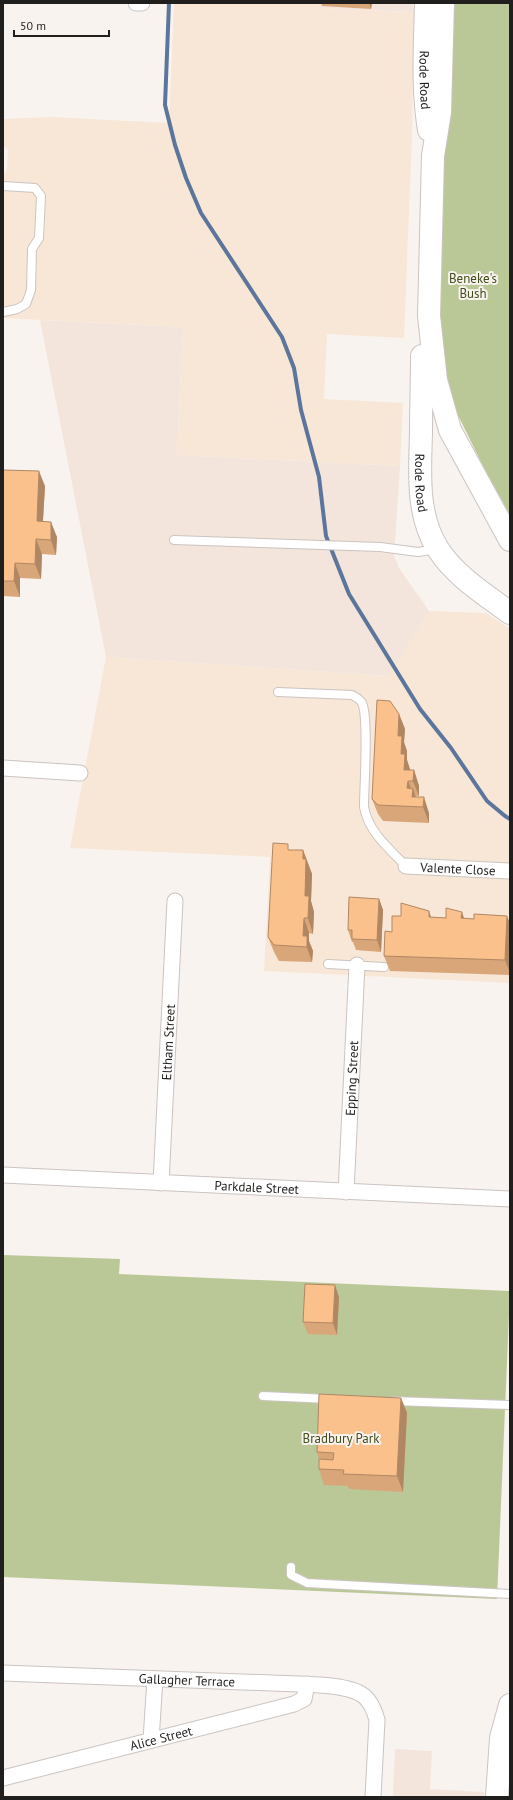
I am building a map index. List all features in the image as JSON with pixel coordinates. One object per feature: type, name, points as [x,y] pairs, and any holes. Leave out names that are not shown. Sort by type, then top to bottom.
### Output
[{"type":"main road","name":"Rode Road","points":[[426,3],[424,72],[425,100],[433,156]]},
{"type":"main road","name":"Rode Road","points":[[443,3],[440,112],[433,156],[429,316],[436,380],[450,430],[510,540]]},
{"type":"main road","name":"Rode Road","points":[[429,316],[422,354],[420,480],[423,510],[437,549],[461,575],[510,613]]},
{"type":"main road","points":[[489,597],[510,606]]},
{"type":"main road","points":[[497,1797],[501,1738],[510,1706]]},
{"type":"street","points":[[136,3],[142,3]]},
{"type":"street","points":[[3,768],[80,773]]},
{"type":"street","name":"Valente Close","points":[[406,866],[510,871]]},
{"type":"street","name":"Eltham Street","points":[[161,1183],[175,901]]},
{"type":"street","name":"Epping Street","points":[[346,1192],[357,965]]},
{"type":"street","name":"Parkdale Street","points":[[3,1175],[510,1199]]},
{"type":"street","name":"Gallagher Terrace","points":[[3,1673],[307,1684],[354,1690],[368,1699],[375,1712],[377,1720],[373,1797]]},
{"type":"street","points":[[151,1740],[155,1679]]},
{"type":"street","name":"Alice Street","points":[[3,1778],[294,1704],[304,1699],[307,1684]]},
{"type":"lane","points":[[3,186],[35,188],[41,196],[39,238],[32,249],[31,290],[26,304],[18,309],[3,312]]},
{"type":"lane","points":[[174,540],[380,547],[418,552],[437,549]]},
{"type":"lane","points":[[278,692],[352,695],[358,698],[362,703],[365,718],[365,815],[374,831],[406,866]]},
{"type":"lane","points":[[328,964],[384,967]]},
{"type":"lane","points":[[263,1396],[338,1399]]},
{"type":"lane","points":[[385,1401],[510,1406]]},
{"type":"lane","points":[[291,1567],[291,1575],[307,1583],[510,1594]]},
{"type":"shaded area","points":[[174,3],[320,3],[320,8],[414,12],[412,137],[404,338],[327,334],[324,399],[403,403],[400,466],[177,455],[183,327],[3,318],[3,174],[7,170],[8,150],[3,145],[3,119],[50,117],[169,123]]},
{"type":"shaded area","points":[[320,3],[412,3],[414,12],[320,8]]},
{"type":"shaded area","points":[[40,320],[183,327],[177,455],[400,466],[394,556],[399,568],[429,611],[389,676],[106,657]]},
{"type":"shaded area","points":[[429,611],[486,613],[510,629],[510,983],[264,971],[270,857],[70,848],[106,657],[388,676]]},
{"type":"shaded area","points":[[395,1749],[432,1751],[430,1789],[484,1792],[484,1797],[393,1797]]},
{"type":"green space","name":"Beneke's Bush","points":[[449,3],[510,3],[510,515],[483,466],[447,393],[435,295]]},
{"type":"green space","name":"Bradbury Park","points":[[3,1255],[120,1259],[119,1274],[510,1291],[497,1599],[3,1577]]},
{"type":"building","points":[[3,470],[39,471],[37,521],[51,522],[51,540],[36,539],[35,564],[15,563],[14,581],[3,581]]},
{"type":"building","points":[[377,700],[390,701],[399,714],[398,736],[402,736],[401,754],[405,754],[404,770],[414,770],[413,781],[408,781],[407,788],[413,789],[412,797],[424,797],[423,807],[378,805],[372,799]]},
{"type":"building","points":[[273,843],[288,844],[288,850],[303,850],[303,859],[306,859],[305,896],[309,896],[308,918],[304,918],[303,936],[307,936],[307,947],[274,945],[268,937]]},
{"type":"building","points":[[349,897],[379,899],[377,940],[352,939],[352,930],[348,930]]},
{"type":"building","points":[[401,903],[429,911],[429,917],[446,918],[446,908],[462,912],[461,918],[474,919],[474,914],[507,916],[505,960],[384,956],[385,931],[392,932],[392,916],[401,916]]},
{"type":"building","points":[[305,1284],[335,1285],[333,1323],[303,1322]]},
{"type":"building","points":[[319,1394],[401,1398],[397,1476],[343,1474],[344,1470],[319,1469],[319,1459],[333,1460],[334,1453],[317,1452]]},
{"type":"waterway","points":[[169,3],[165,105],[175,145],[186,178],[201,213],[282,337],[294,368],[301,410],[319,477],[326,536],[349,594],[420,709],[451,748],[487,801],[510,819]]}]
